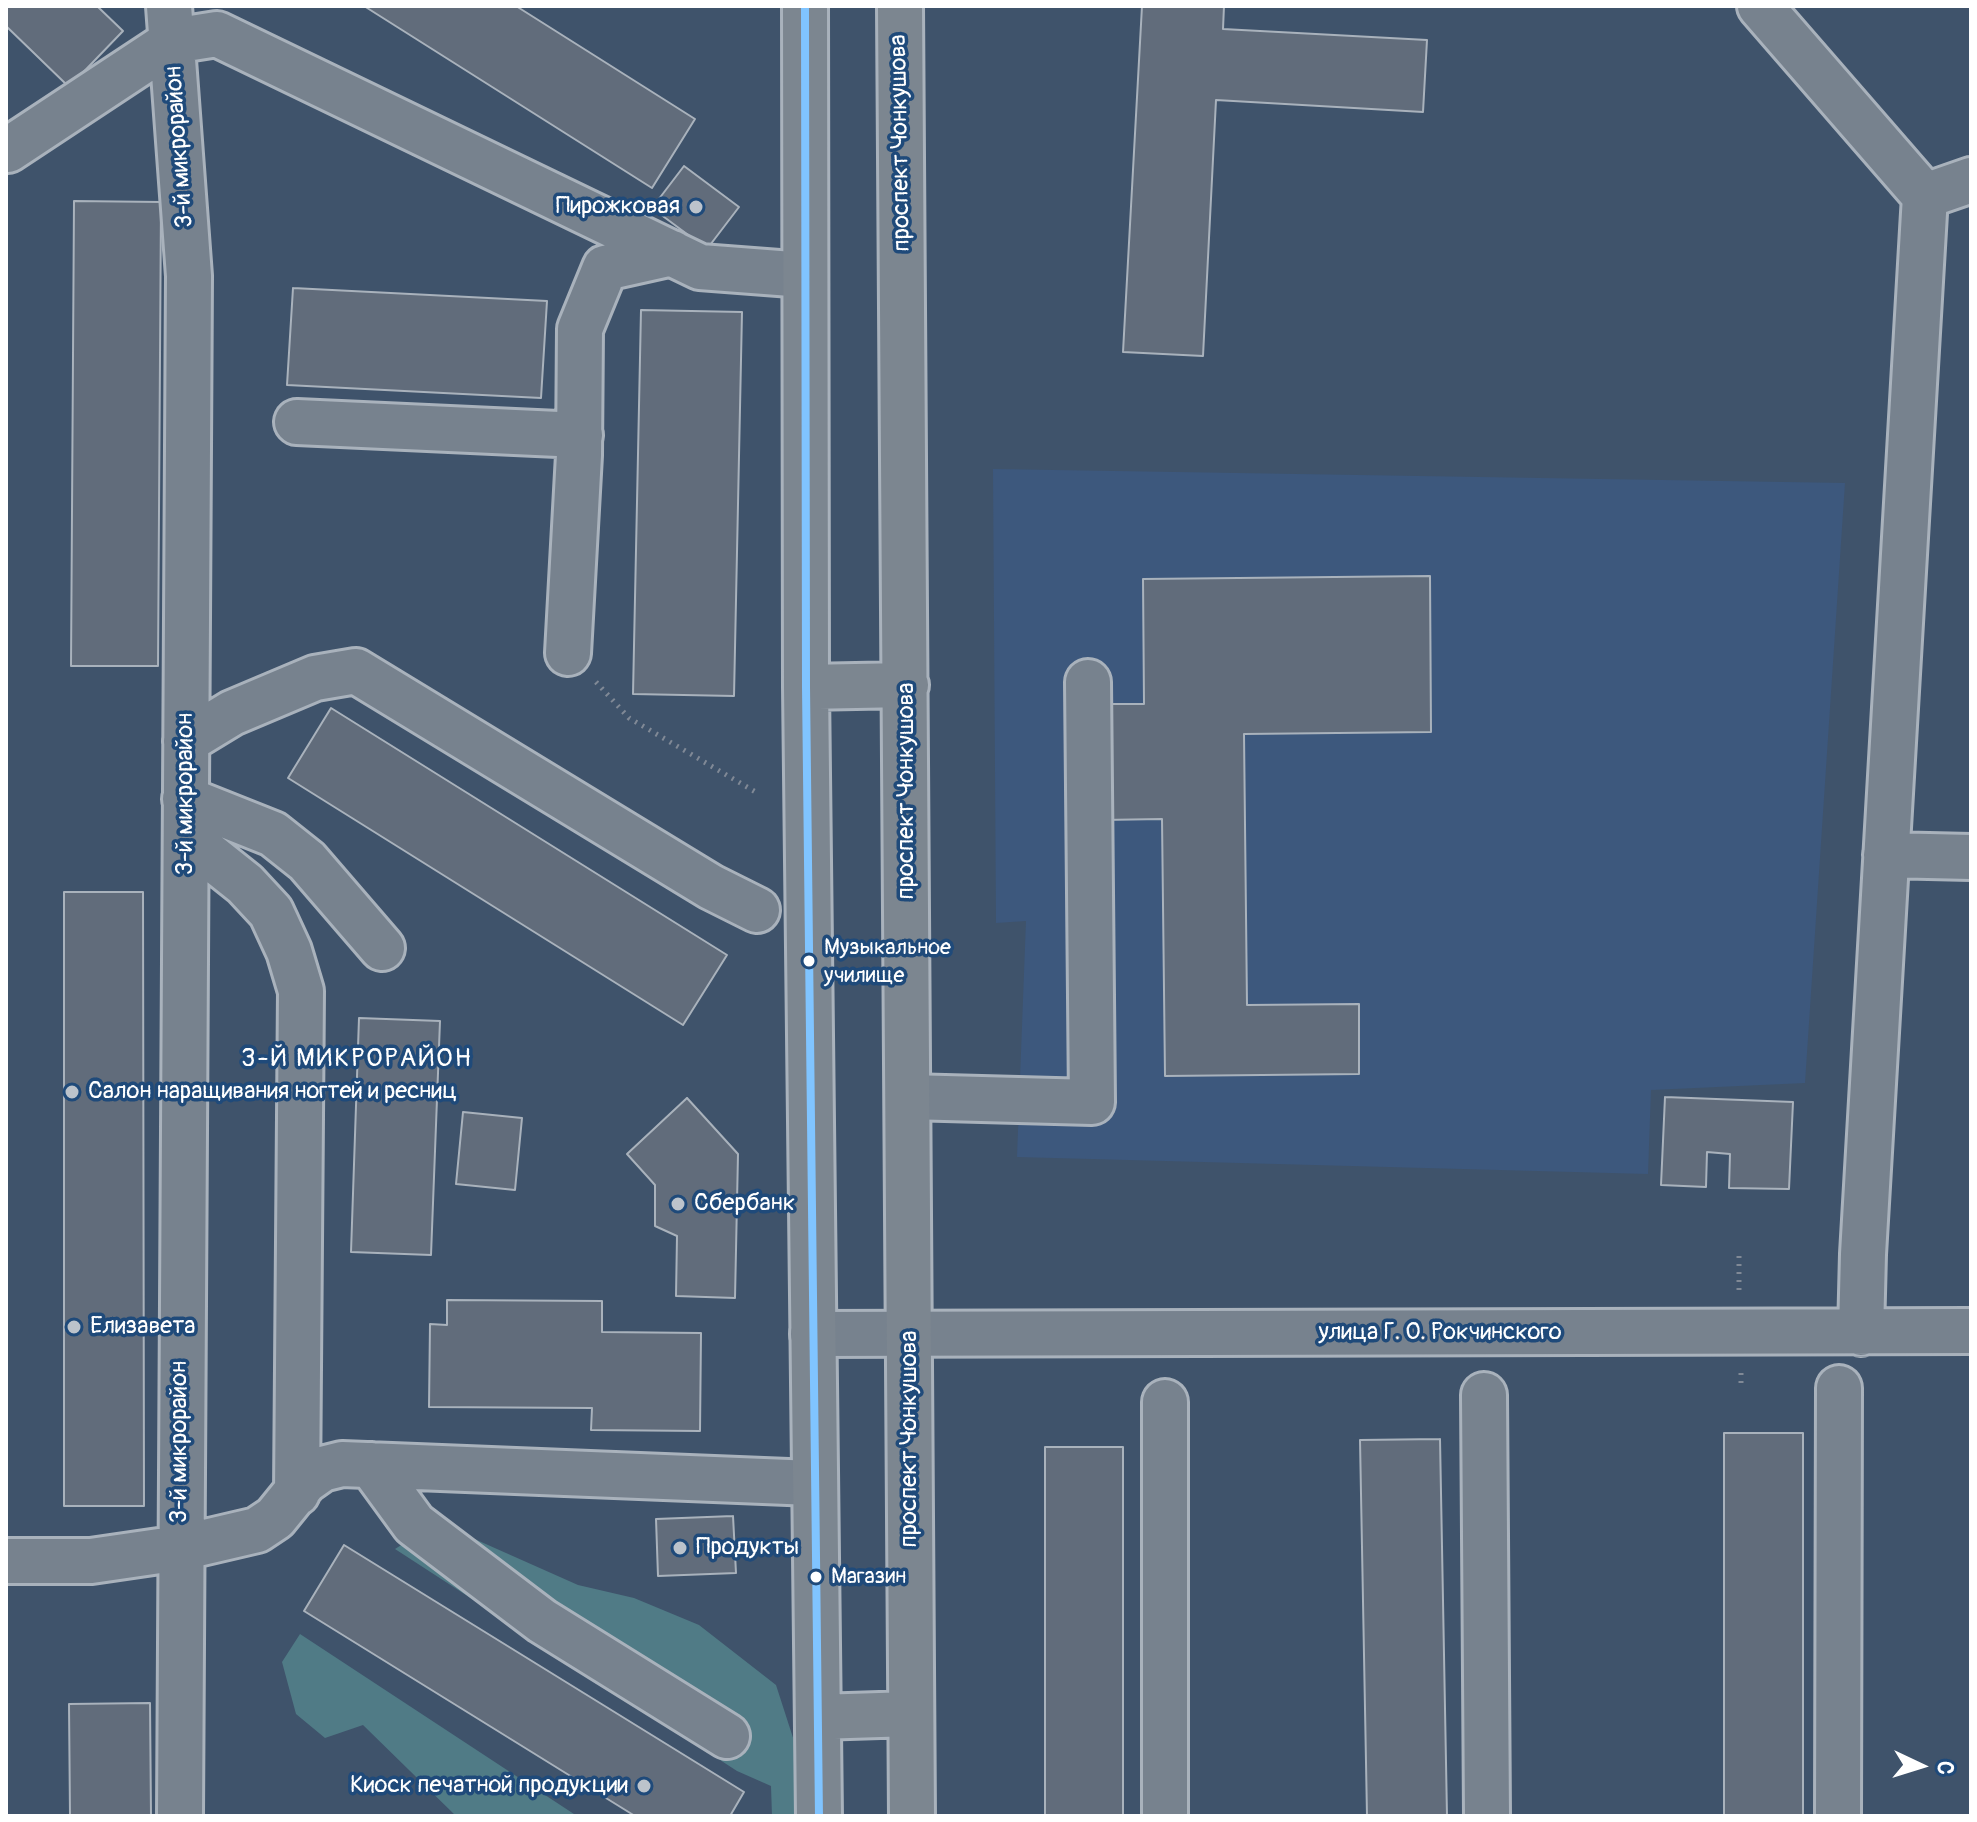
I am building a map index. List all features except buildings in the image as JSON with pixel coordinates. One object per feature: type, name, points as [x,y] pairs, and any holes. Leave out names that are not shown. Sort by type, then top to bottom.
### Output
[{"type":"main road","points":[[805,6],[806,687],[819,1816]]},
{"type":"main road","name":"проспект Чонкушова","points":[[900,6],[912,1816]]},
{"type":"main road","points":[[806,687],[906,685]]},
{"type":"main road","points":[[818,1717],[911,1714]]},
{"type":"street","points":[[1760,6],[1925,196],[1861,1333]]},
{"type":"street","name":"3-й микрорайон","points":[[171,24],[217,34],[700,267],[805,275]]},
{"type":"street","name":"3-й микрорайон","points":[[7,159],[171,24]]},
{"type":"street","name":"3-й микрорайон","points":[[171,24],[189,276],[180,1816]]},
{"type":"street","points":[[1925,196],[1971,180]]},
{"type":"street","points":[[568,653],[580,435],[580,329],[605,268],[672,253]]},
{"type":"street","points":[[297,422],[580,435]]},
{"type":"street","points":[[186,741],[232,713],[315,678],[356,671],[711,887],[757,910]]},
{"type":"street","points":[[908,1097],[1092,1102],[1088,682]]},
{"type":"street","points":[[186,818],[273,834],[307,861],[382,948]]},
{"type":"street","points":[[186,818],[271,912],[289,951],[301,991],[297,1493]]},
{"type":"street","points":[[1886,855],[1971,857]]},
{"type":"street","name":"улица Г. О. Рокчинского","points":[[813,1334],[1971,1331]]},
{"type":"street","points":[[1838,1816],[1839,1388]]},
{"type":"street","points":[[1484,1395],[1487,1816]]},
{"type":"street","points":[[1165,1402],[1165,1816]]},
{"type":"street","name":"3-й микрорайон","points":[[6,1561],[91,1561],[180,1548],[257,1530],[275,1518],[305,1481],[322,1469],[342,1464],[813,1483]]},
{"type":"street","points":[[371,1465],[414,1524],[542,1621],[727,1736]]},
{"type":"path","points":[[568,653],[629,718],[759,794]]},
{"type":"shaded area","points":[[993,469],[1845,483],[1805,1083],[1651,1090],[1648,1174],[1017,1157],[1026,921],[996,923]]},
{"type":"green space","points":[[425,1530],[461,1533],[578,1585],[634,1598],[699,1625],[776,1685],[805,1775],[803,1816],[772,1816],[771,1786],[737,1771],[395,1549]]},
{"type":"green space","points":[[300,1634],[577,1816],[456,1816],[363,1725],[325,1738],[296,1714],[282,1662]]},
{"type":"transit line","points":[[805,6],[806,687],[819,1816]]},
{"type":"place","name":"Пирожковая","points":[[696,207]]},
{"type":"place","name":"Музыкальное училище","points":[[809,961]]},
{"type":"place","name":"Салон наращивания ногтей и ресниц","points":[[72,1092]]},
{"type":"place","name":"Сбербанк","points":[[678,1204]]},
{"type":"place","name":"Елизавета","points":[[74,1327]]},
{"type":"place","name":"Продукты","points":[[680,1548]]},
{"type":"place","name":"Магазин","points":[[816,1577]]},
{"type":"place","name":"Киоск печатной продукции","points":[[644,1786]]},
{"type":"district","name":"3-Й МИКРОРАЙОН","points":[[357,1059]]}]
